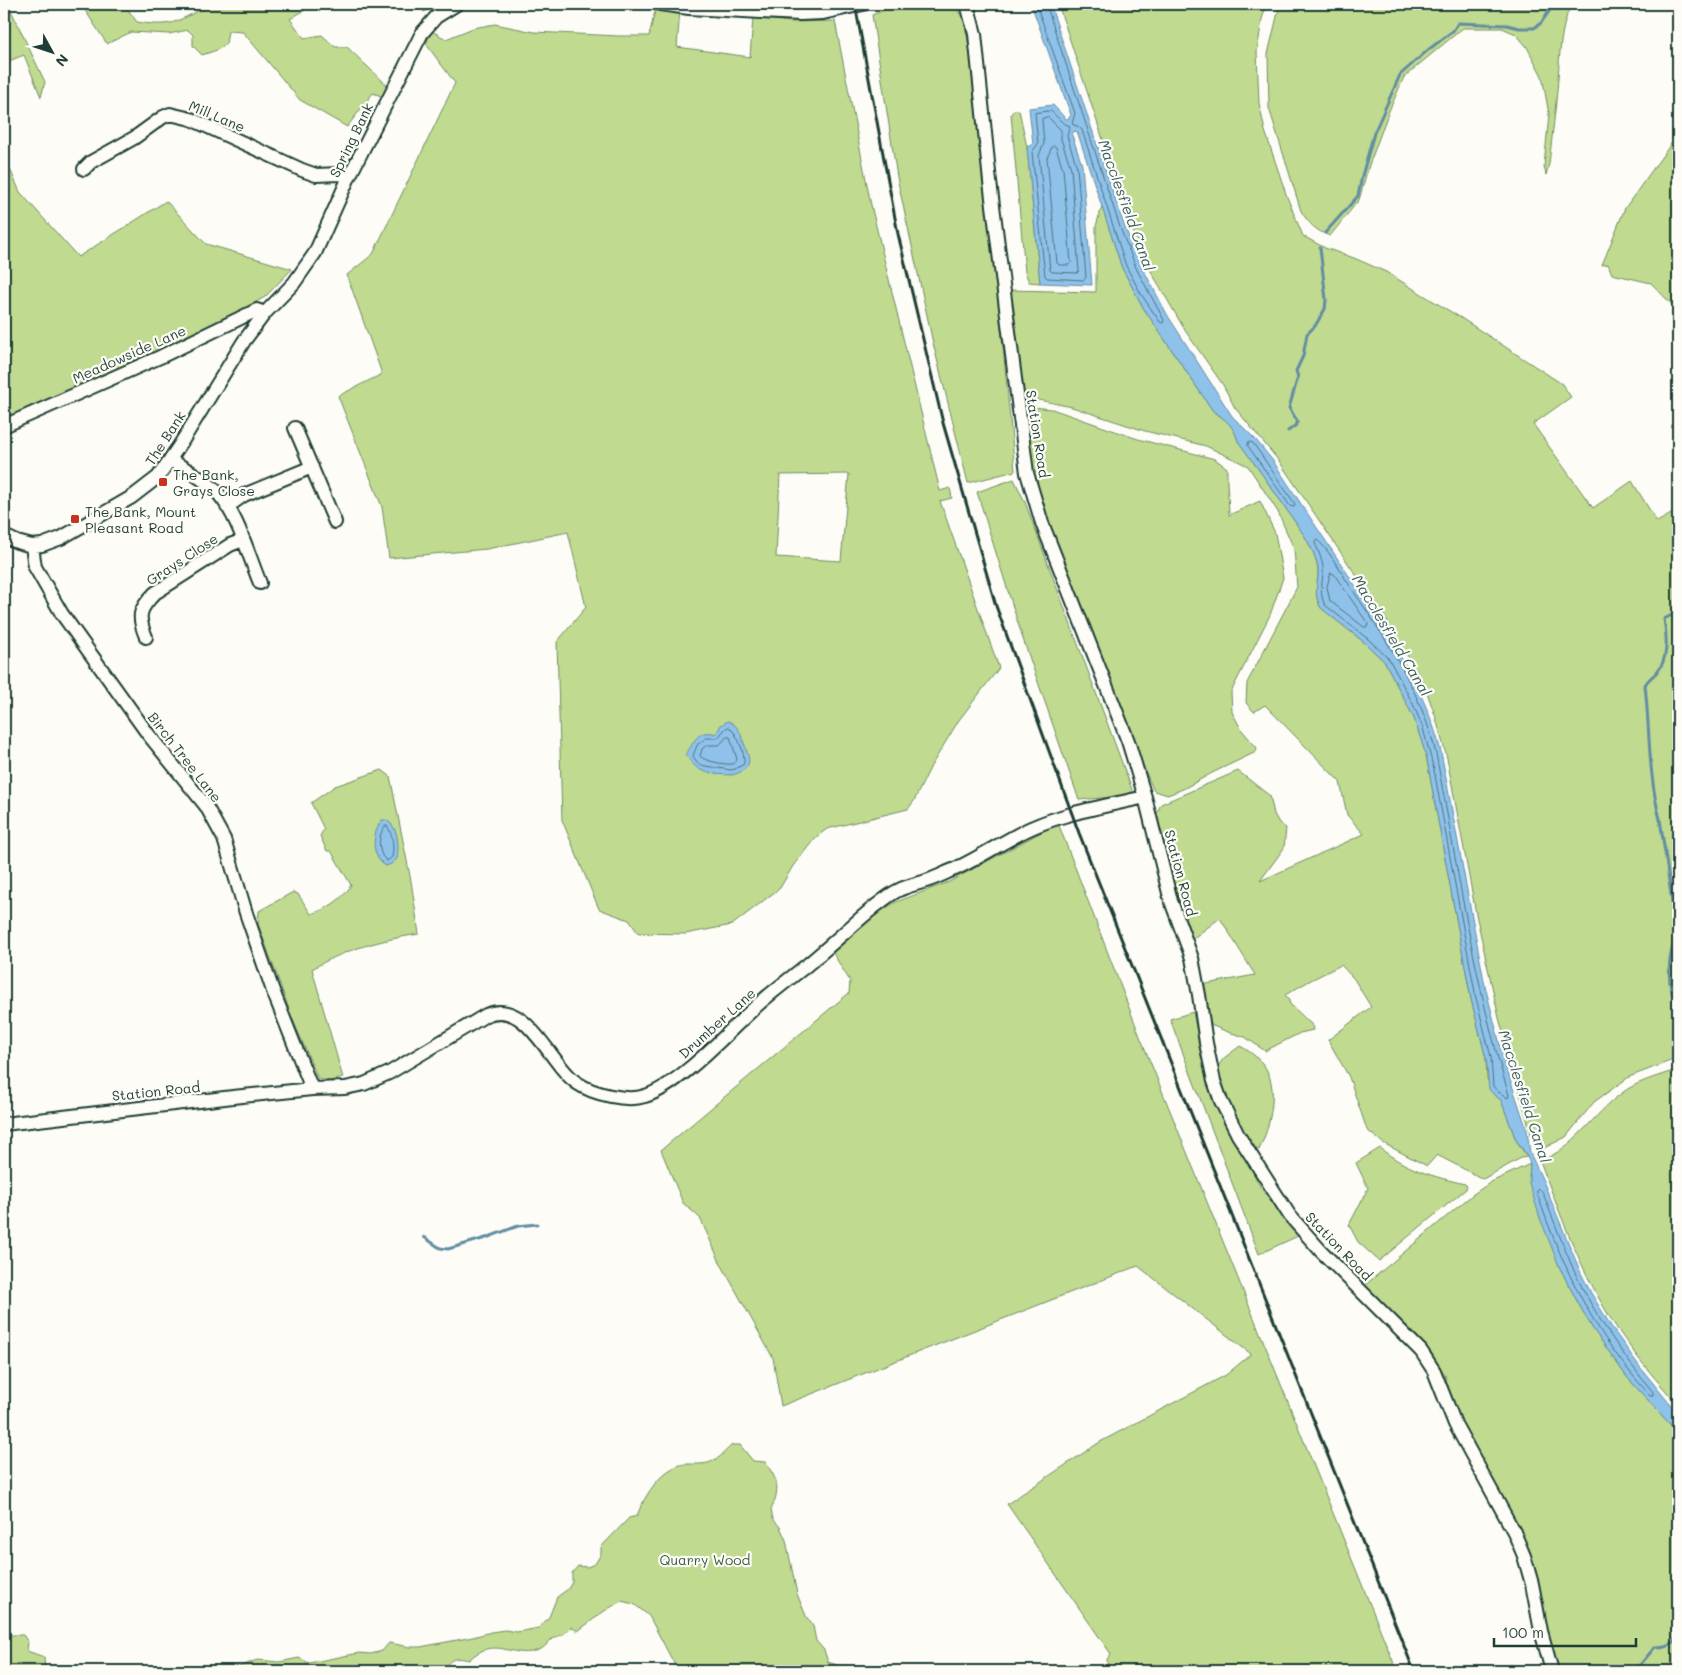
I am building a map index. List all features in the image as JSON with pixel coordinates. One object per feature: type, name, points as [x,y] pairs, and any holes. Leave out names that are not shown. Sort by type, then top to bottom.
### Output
[{"type":"street","name":"Spring Bank","points":[[280,296],[305,270],[315,253],[349,177],[422,33],[436,18],[457,4]]},
{"type":"street","points":[[660,4],[689,8],[800,14],[824,13],[864,4]]},
{"type":"street","name":"Station Road","points":[[966,4],[975,34],[990,182],[1027,473],[1042,523],[1128,741],[1145,797],[1171,901],[1192,958],[1208,1053],[1214,1081],[1221,1101],[1238,1135],[1290,1216],[1321,1251],[1421,1351],[1434,1371],[1455,1424],[1514,1532],[1524,1556],[1552,1671]]},
{"type":"street","name":"Mill Lane","points":[[84,169],[91,162],[134,138],[170,114],[190,119],[271,157],[316,175],[340,174],[349,177]]},
{"type":"street","name":"The Bank","points":[[32,546],[42,545],[61,538],[132,497],[158,477],[244,341],[280,296]]},
{"type":"street","name":"Meadowside Lane","points":[[4,426],[160,357],[257,310],[265,313]]},
{"type":"street","points":[[295,428],[335,522]]},
{"type":"street","points":[[170,460],[207,483],[216,491],[237,525],[260,583]]},
{"type":"street","points":[[227,507],[244,495],[312,467]]},
{"type":"street","points":[[4,536],[32,546]]},
{"type":"street","name":"Grays Close","points":[[146,637],[140,613],[147,600],[213,556],[243,540]]},
{"type":"street","name":"Birch Tree Lane","points":[[32,546],[35,567],[62,614],[148,734],[206,806],[224,839],[249,922],[312,1089]]},
{"type":"street","name":"Drumber Lane","points":[[312,1089],[345,1088],[389,1073],[494,1011],[504,1012],[526,1024],[576,1083],[610,1096],[645,1096],[674,1081],[762,1002],[874,907],[900,890],[956,869],[1030,829],[1066,814],[1145,797]]},
{"type":"street","name":"Station Road","points":[[4,1124],[312,1089]]},
{"type":"green space","points":[[4,4],[8,4],[45,82],[41,97],[24,55],[4,63]]},
{"type":"green space","points":[[81,4],[124,4],[137,22],[168,24],[214,4],[315,4],[290,19],[304,38],[322,35],[335,47],[347,47],[388,86],[384,97],[373,93],[347,127],[300,100],[243,32],[228,31],[226,44],[217,50],[202,55],[193,46],[193,35],[188,30],[169,34],[131,32],[107,44]]},
{"type":"green space","points":[[419,4],[441,4],[424,12]]},
{"type":"green space","points":[[724,4],[834,4],[808,10]]},
{"type":"green space","points":[[899,4],[954,4],[964,21],[971,56],[1015,471],[968,483],[933,343],[897,177],[872,15]]},
{"type":"green space","points":[[1058,4],[1267,4],[1262,19],[1257,52],[1259,103],[1265,131],[1287,197],[1303,236],[1325,248],[1386,272],[1562,384],[1571,397],[1533,424],[1593,508],[1632,481],[1657,522],[1678,510],[1678,1058],[1629,1077],[1594,1102],[1566,1137],[1536,1152],[1499,1018],[1476,914],[1447,758],[1424,684],[1387,621],[1279,461],[1235,408],[1223,385],[1186,332],[1141,254]]},
{"type":"green space","points":[[1280,4],[1571,4],[1561,41],[1554,121],[1546,175],[1544,166],[1549,114],[1542,76],[1527,47],[1516,34],[1502,28],[1463,28],[1404,77],[1368,168],[1359,200],[1330,236],[1317,229],[1301,211],[1269,108],[1268,54]]},
{"type":"green space","points":[[656,7],[680,10],[677,47],[750,57],[753,18],[791,22],[835,21],[871,205],[940,491],[950,488],[952,498],[940,501],[999,668],[959,720],[908,809],[827,829],[816,837],[793,866],[780,888],[732,925],[685,934],[638,933],[629,920],[599,909],[562,820],[557,642],[586,607],[568,532],[487,549],[389,558],[382,507],[338,396],[382,374],[347,275],[373,254],[455,83],[426,44],[432,31],[446,39],[473,28],[495,24],[534,32],[649,36]],"holes":[[[849,474],[841,561],[776,557],[780,475]]]},
{"type":"green space","points":[[1014,110],[1019,110],[1027,147],[1040,283],[1029,282],[1025,272],[1011,114]]},
{"type":"green space","points":[[1678,134],[1678,311],[1651,283],[1612,274],[1608,264],[1602,265],[1625,208]]},
{"type":"green space","points":[[4,165],[9,167],[20,192],[78,257],[166,201],[206,244],[292,269],[265,297],[221,321],[88,384],[4,427]]},
{"type":"green space","points":[[1102,206],[1122,268],[1144,309],[1213,411],[1232,427],[1238,441],[1307,540],[1318,566],[1317,595],[1321,608],[1365,643],[1385,662],[1414,718],[1426,755],[1471,999],[1486,1058],[1487,1079],[1501,1100],[1516,1140],[1527,1157],[1521,1158],[1483,1179],[1437,1155],[1427,1166],[1383,1143],[1367,1130],[1349,1077],[1328,1040],[1371,1007],[1354,979],[1341,965],[1285,995],[1290,1004],[1312,1025],[1313,1030],[1300,1033],[1265,1051],[1245,1037],[1208,1024],[1201,985],[1255,975],[1220,918],[1191,940],[1172,891],[1157,813],[1161,804],[1238,771],[1270,796],[1274,814],[1279,823],[1286,828],[1284,848],[1260,881],[1364,834],[1347,815],[1340,782],[1265,705],[1254,712],[1246,703],[1247,683],[1297,587],[1294,549],[1278,512],[1248,466],[1206,446],[1145,431],[1072,407],[1023,398],[1008,290],[1096,292],[1096,226]]},
{"type":"green space","points":[[1023,406],[1052,409],[1138,439],[1215,459],[1227,468],[1229,515],[1260,501],[1275,533],[1283,578],[1270,615],[1231,692],[1232,712],[1241,729],[1257,748],[1256,752],[1168,795],[1154,791],[1119,712],[1049,530],[1032,471]]},
{"type":"green space","points":[[1014,479],[1025,502],[1134,795],[1079,800],[1022,636],[977,492]]},
{"type":"green space","points":[[382,770],[390,776],[411,881],[419,934],[364,946],[337,956],[312,969],[343,1078],[329,1081],[318,1079],[293,1020],[258,924],[259,911],[293,892],[298,894],[311,914],[328,907],[344,895],[351,885],[331,851],[327,851],[320,836],[324,829],[311,803],[335,786]]},
{"type":"green space","points":[[1058,823],[1141,1039],[1397,1671],[1108,1671],[1107,1659],[1111,1654],[1007,1504],[1100,1442],[1226,1375],[1251,1354],[1138,1266],[781,1406],[773,1358],[720,1262],[700,1218],[683,1203],[661,1150],[849,993],[850,981],[831,950],[869,918],[896,902],[949,882]]},
{"type":"green space","points":[[1193,1012],[1207,1083],[1261,1188],[1298,1236],[1259,1254],[1170,1019]]},
{"type":"green space","points":[[1240,1046],[1252,1053],[1262,1063],[1268,1072],[1271,1083],[1272,1106],[1270,1118],[1259,1150],[1250,1144],[1217,1082],[1216,1069],[1224,1058]]},
{"type":"green space","points":[[1678,1069],[1678,1405],[1631,1349],[1611,1320],[1577,1254],[1540,1161],[1564,1148],[1612,1101],[1628,1089]]},
{"type":"green space","points":[[1380,1148],[1399,1162],[1410,1167],[1467,1186],[1466,1189],[1379,1261],[1358,1242],[1349,1225],[1368,1188],[1356,1163]]},
{"type":"green space","points":[[1530,1164],[1529,1176],[1559,1266],[1577,1301],[1593,1329],[1627,1377],[1678,1433],[1678,1671],[1560,1671],[1555,1663],[1519,1527],[1455,1412],[1445,1375],[1431,1352],[1364,1286],[1472,1195],[1491,1182]]},
{"type":"green space","name":"Quarry Wood","points":[[732,1445],[740,1445],[753,1461],[765,1462],[773,1475],[777,1491],[771,1510],[773,1519],[780,1527],[786,1540],[797,1594],[806,1616],[813,1626],[816,1641],[824,1650],[828,1662],[837,1665],[840,1671],[678,1671],[649,1616],[634,1604],[621,1601],[578,1631],[571,1627],[541,1649],[522,1652],[497,1648],[488,1649],[479,1652],[469,1660],[457,1659],[452,1661],[444,1669],[445,1671],[216,1671],[222,1667],[239,1667],[257,1660],[279,1662],[299,1658],[309,1663],[359,1653],[371,1654],[382,1651],[389,1643],[420,1647],[491,1632],[505,1630],[517,1632],[539,1628],[549,1617],[557,1597],[568,1589],[572,1582],[572,1573],[578,1566],[587,1567],[595,1564],[601,1554],[601,1547],[629,1518],[637,1516],[650,1490],[663,1475],[680,1465],[712,1462]]},
{"type":"green space","points":[[4,1635],[23,1635],[28,1642],[27,1651],[44,1657],[45,1671],[5,1671],[9,1667],[7,1660],[4,1659]]},
{"type":"water","points":[[1031,4],[1050,4],[1125,228],[1142,267],[1168,316],[1232,416],[1256,440],[1273,461],[1394,645],[1426,707],[1441,752],[1485,986],[1505,1064],[1527,1130],[1530,1153],[1591,1293],[1614,1331],[1678,1414],[1678,1433],[1627,1377],[1593,1329],[1577,1301],[1559,1266],[1540,1218],[1529,1183],[1530,1164],[1526,1154],[1516,1140],[1501,1100],[1489,1089],[1486,1058],[1471,999],[1426,755],[1414,718],[1385,662],[1365,643],[1321,608],[1316,589],[1318,566],[1307,540],[1238,441],[1232,427],[1213,411],[1144,309],[1122,268],[1077,131],[1073,132],[1072,135],[1082,165],[1092,285],[1040,283],[1027,147],[1033,144],[1029,108],[1053,105],[1066,119],[1071,115]]},
{"type":"water","points":[[728,721],[738,728],[748,756],[748,766],[742,771],[731,775],[705,772],[694,766],[686,754],[697,737],[705,733],[716,734],[721,725]]},
{"type":"water","points":[[382,820],[386,820],[393,827],[398,843],[397,859],[386,866],[377,857],[374,844],[376,831]]},
{"type":"waterway","points":[[1325,233],[1358,196],[1374,133],[1400,75],[1453,31],[1458,23],[1534,28],[1541,23],[1554,4]]},
{"type":"waterway","points":[[1288,431],[1298,422],[1289,408],[1298,377],[1296,371],[1303,356],[1307,334],[1315,326],[1325,309],[1326,300],[1320,248]]},
{"type":"waterway","points":[[1678,612],[1664,619],[1666,633],[1665,655],[1660,668],[1645,685],[1653,786],[1660,819],[1677,935],[1671,954],[1669,972],[1674,1000],[1678,1010]]},
{"type":"waterway","points":[[424,1237],[440,1248],[448,1249],[518,1226],[537,1224]]},
{"type":"waterway","points":[[1635,1671],[1655,1647],[1671,1644],[1678,1637]]},
{"type":"railway","points":[[855,4],[898,234],[943,423],[996,606],[1079,833],[1414,1671]]},
{"type":"place","name":"The Bank, Grays Close","points":[[163,482]]},
{"type":"place","name":"The Bank, Mount Pleasant Road","points":[[75,519]]},
{"type":"water label","name":"Macclesfield Canal","points":[[1127,205]]},
{"type":"water label","name":"Macclesfield Canal","points":[[1392,635]]},
{"type":"water label","name":"Macclesfield Canal","points":[[1525,1096]]}]
